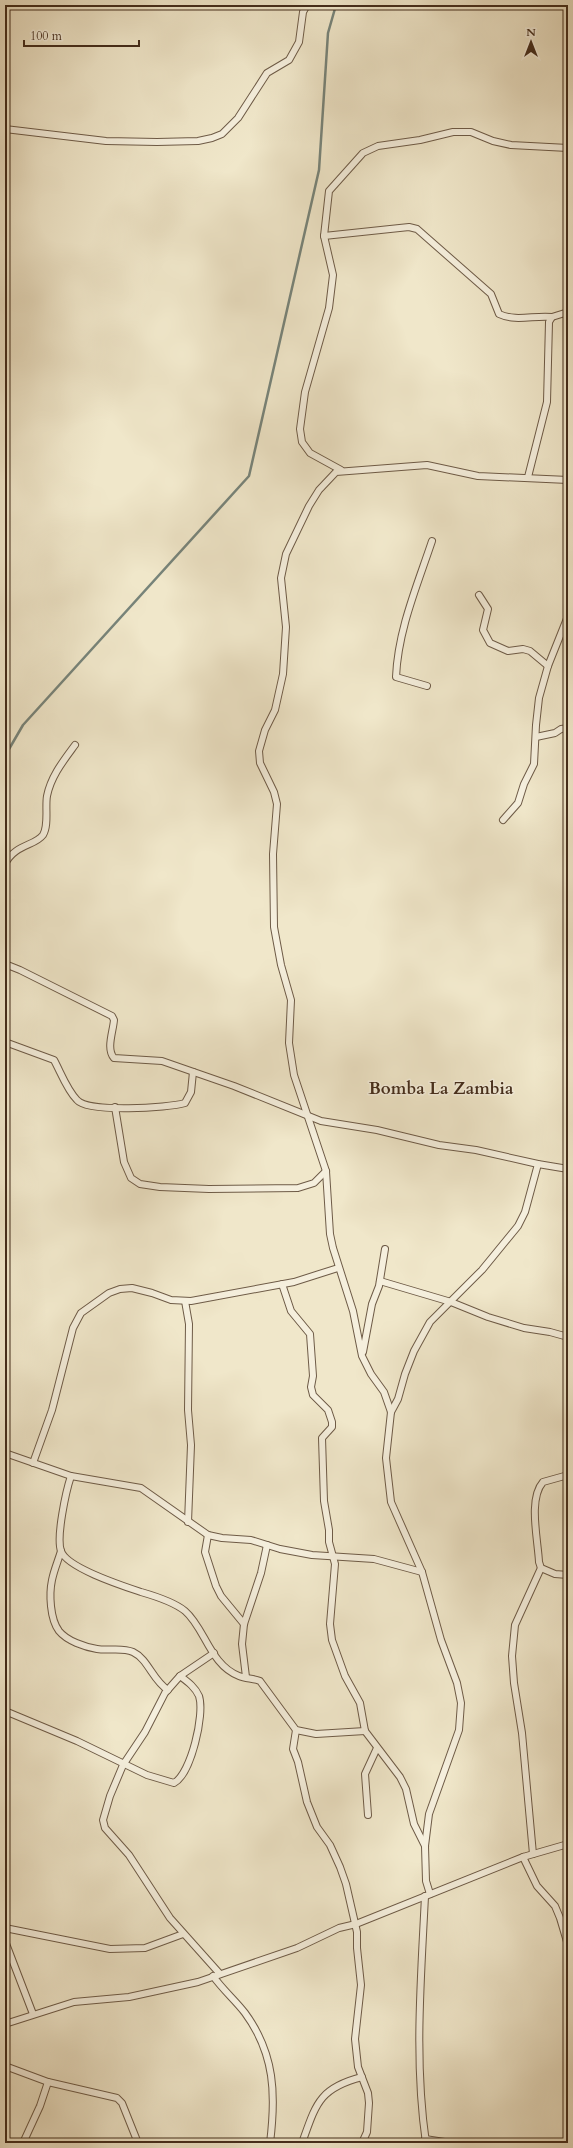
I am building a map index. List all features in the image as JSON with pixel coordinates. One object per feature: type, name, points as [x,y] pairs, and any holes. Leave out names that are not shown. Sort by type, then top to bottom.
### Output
[{"type":"street","points":[[5,129],[106,141],[198,141],[222,134],[238,118],[267,73],[289,60],[299,42],[303,12],[307,5]]},
{"type":"street","points":[[341,470],[310,453],[302,442],[300,429],[305,392],[329,308],[333,275],[324,236],[329,191],[347,172],[355,159],[363,153],[378,146],[462,131],[511,145],[568,148]]},
{"type":"street","points":[[324,236],[410,227],[417,229],[491,294],[499,314],[515,318],[541,316],[552,317],[568,312]]},
{"type":"street","points":[[528,477],[547,402],[550,322],[552,317]]},
{"type":"street","points":[[391,1412],[384,1392],[370,1374],[362,1356],[353,1311],[338,1268],[330,1234],[326,1171],[294,1075],[289,1043],[291,1000],[281,966],[274,927],[273,854],[277,804],[274,792],[261,768],[259,751],[265,730],[275,710],[283,674],[286,627],[282,578],[286,554],[309,506],[319,490],[336,472],[341,470],[427,465],[478,476],[528,477],[568,480]]},
{"type":"street","points":[[427,686],[396,677],[396,670],[403,628],[432,542]]},
{"type":"street","points":[[479,594],[488,609],[483,630],[490,643],[508,651],[523,649],[530,651],[548,666]]},
{"type":"street","points":[[503,820],[518,803],[524,784],[534,764],[540,698],[548,666],[568,616]]},
{"type":"street","points":[[536,736],[555,734],[561,729],[568,728]]},
{"type":"street","points":[[5,864],[8,857],[23,845],[42,835],[45,830],[47,794],[57,771],[75,745]]},
{"type":"street","points":[[5,964],[112,1016],[114,1020],[110,1046],[111,1054],[114,1058],[162,1061],[306,1114],[321,1121],[377,1130],[439,1145],[476,1150],[568,1169]]},
{"type":"street","points":[[5,1042],[54,1060],[76,1100],[82,1105],[93,1107],[146,1108],[185,1103],[191,1092],[193,1072]]},
{"type":"street","points":[[115,1107],[124,1162],[131,1178],[140,1184],[160,1187],[209,1189],[298,1188],[314,1183],[326,1171]]},
{"type":"street","points":[[451,2143],[426,2141],[420,2095],[419,2054],[428,1895],[425,1846],[429,1814],[459,1730],[462,1716],[461,1703],[422,1572],[391,1502],[386,1458],[391,1412],[398,1399],[405,1374],[414,1352],[430,1322],[482,1270],[518,1226],[525,1212],[538,1164]]},
{"type":"street","points":[[362,1356],[372,1304],[380,1281],[385,1249]]},
{"type":"street","points":[[33,1463],[52,1410],[73,1328],[81,1313],[109,1293],[120,1289],[141,1290],[171,1300],[184,1302],[282,1284],[320,1275],[338,1268]]},
{"type":"street","points":[[380,1281],[451,1302],[488,1317],[524,1328],[550,1332],[568,1337]]},
{"type":"street","points":[[282,1284],[292,1311],[310,1334],[313,1376],[311,1387],[313,1395],[328,1410],[332,1422],[332,1427],[322,1438],[324,1502],[335,1571],[330,1624],[332,1640],[345,1676],[360,1703],[365,1731],[377,1748],[391,1762],[403,1783],[414,1824],[425,1846]]},
{"type":"street","points":[[184,1302],[189,1324],[188,1402],[190,1445],[188,1522]]},
{"type":"street","points":[[5,1453],[71,1476],[141,1488],[208,1535],[222,1538],[251,1540],[287,1551],[374,1560],[422,1572]]},
{"type":"street","points":[[533,1854],[522,1733],[514,1683],[512,1656],[515,1625],[541,1568],[539,1562],[535,1506],[536,1493],[543,1482],[568,1475]]},
{"type":"street","points":[[71,1476],[64,1509],[60,1541],[61,1551],[52,1581],[50,1602],[58,1630],[63,1635],[82,1645],[97,1649],[126,1650],[135,1653],[161,1685],[168,1690]]},
{"type":"street","points":[[208,1535],[205,1552],[216,1586],[221,1596],[244,1624]]},
{"type":"street","points":[[246,1677],[242,1644],[244,1624],[256,1592],[267,1545]]},
{"type":"street","points":[[61,1551],[77,1568],[169,1602],[186,1611],[222,1663],[238,1676],[260,1681],[296,1730],[316,1734],[365,1731]]},
{"type":"street","points":[[541,1568],[555,1574],[568,1575]]},
{"type":"street","points":[[214,1653],[180,1676],[168,1690],[145,1732],[122,1765],[104,1813],[103,1820],[105,1828],[129,1855],[161,1906],[183,1934],[209,1959],[220,1974]]},
{"type":"street","points":[[5,1711],[77,1741],[122,1765],[170,1783],[178,1781],[189,1763],[201,1706],[195,1688],[180,1676]]},
{"type":"street","points":[[296,1730],[293,1748],[298,1762],[307,1802],[317,1827],[330,1845],[340,1867],[356,1924],[361,1985],[355,2039],[358,2067],[368,2093],[369,2104],[367,2132],[362,2143]]},
{"type":"street","points":[[368,1815],[365,1774],[377,1748]]},
{"type":"street","points":[[5,2024],[74,2002],[129,1997],[198,1982],[297,1948],[339,1928],[356,1924],[523,1857],[568,1844]]},
{"type":"street","points":[[523,1857],[537,1886],[555,1906],[568,1946]]},
{"type":"street","points":[[5,1928],[110,1949],[145,1948],[183,1934]]},
{"type":"street","points":[[5,1941],[33,2014]]},
{"type":"street","points":[[213,1976],[226,1993],[244,2012],[256,2029],[268,2056],[271,2068],[274,2109],[270,2143]]},
{"type":"street","points":[[5,2066],[48,2082],[117,2098],[122,2103],[138,2143]]},
{"type":"street","points":[[302,2143],[316,2104],[325,2094],[334,2086],[345,2081],[362,2077]]},
{"type":"street","points":[[23,2143],[40,2106],[48,2082]]},
{"type":"waterway","points":[[5,756],[23,725],[249,476],[319,170],[328,33],[336,5]]},
{"type":"district","name":"Bomba La Zambia","points":[[441,1088]]}]
